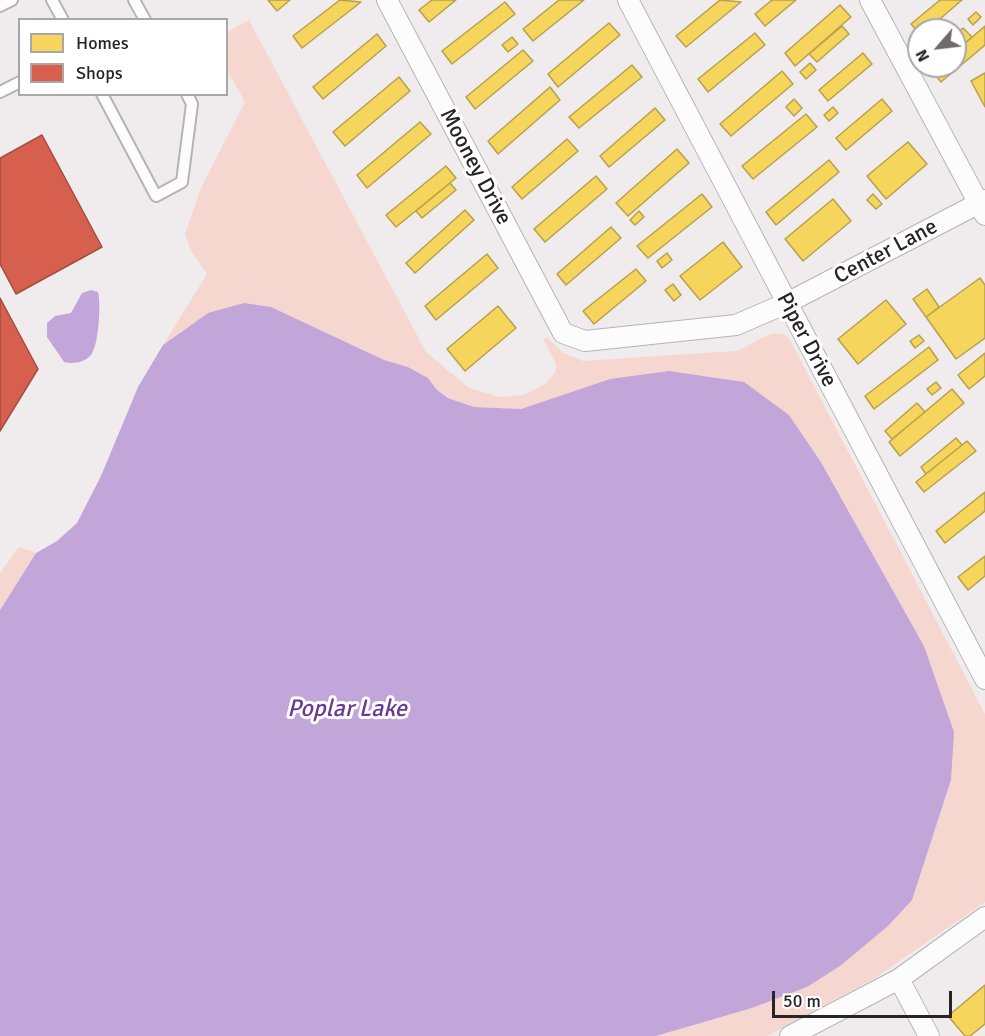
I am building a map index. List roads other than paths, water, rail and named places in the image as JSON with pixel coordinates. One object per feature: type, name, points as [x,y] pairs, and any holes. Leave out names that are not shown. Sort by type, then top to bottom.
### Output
[{"type":"street","name":"Mooney Drive","points":[[387,0],[563,333]]},
{"type":"street","name":"Piper Drive","points":[[628,0],[985,679]]},
{"type":"street","points":[[870,0],[983,206]]},
{"type":"street","name":"Center Lane","points":[[563,333],[585,341],[736,325],[788,303],[983,206]]},
{"type":"street","points":[[790,1036],[899,979],[985,917]]},
{"type":"street","points":[[899,979],[929,1036]]},
{"type":"lane","points":[[0,6],[12,0]]},
{"type":"lane","points":[[52,0],[62,18]]},
{"type":"lane","points":[[134,0],[144,18]]},
{"type":"lane","points":[[0,92],[18,83]]},
{"type":"lane","points":[[103,96],[156,196],[182,183],[192,104],[188,96]]},
{"type":"water","points":[[91,290],[98,292],[99,305],[98,333],[94,350],[88,358],[82,361],[64,362],[47,337],[47,323],[55,316],[71,313],[82,293]]},
{"type":"water","name":"Poplar Lake","points":[[244,303],[271,307],[384,360],[408,367],[428,378],[437,390],[448,398],[474,407],[521,409],[610,379],[669,371],[744,382],[789,415],[821,462],[924,646],[954,732],[951,780],[912,900],[888,926],[840,966],[807,987],[752,1008],[656,1036],[0,1036],[0,610],[36,553],[57,541],[77,523],[101,476],[138,387],[163,345],[208,313]]}]
